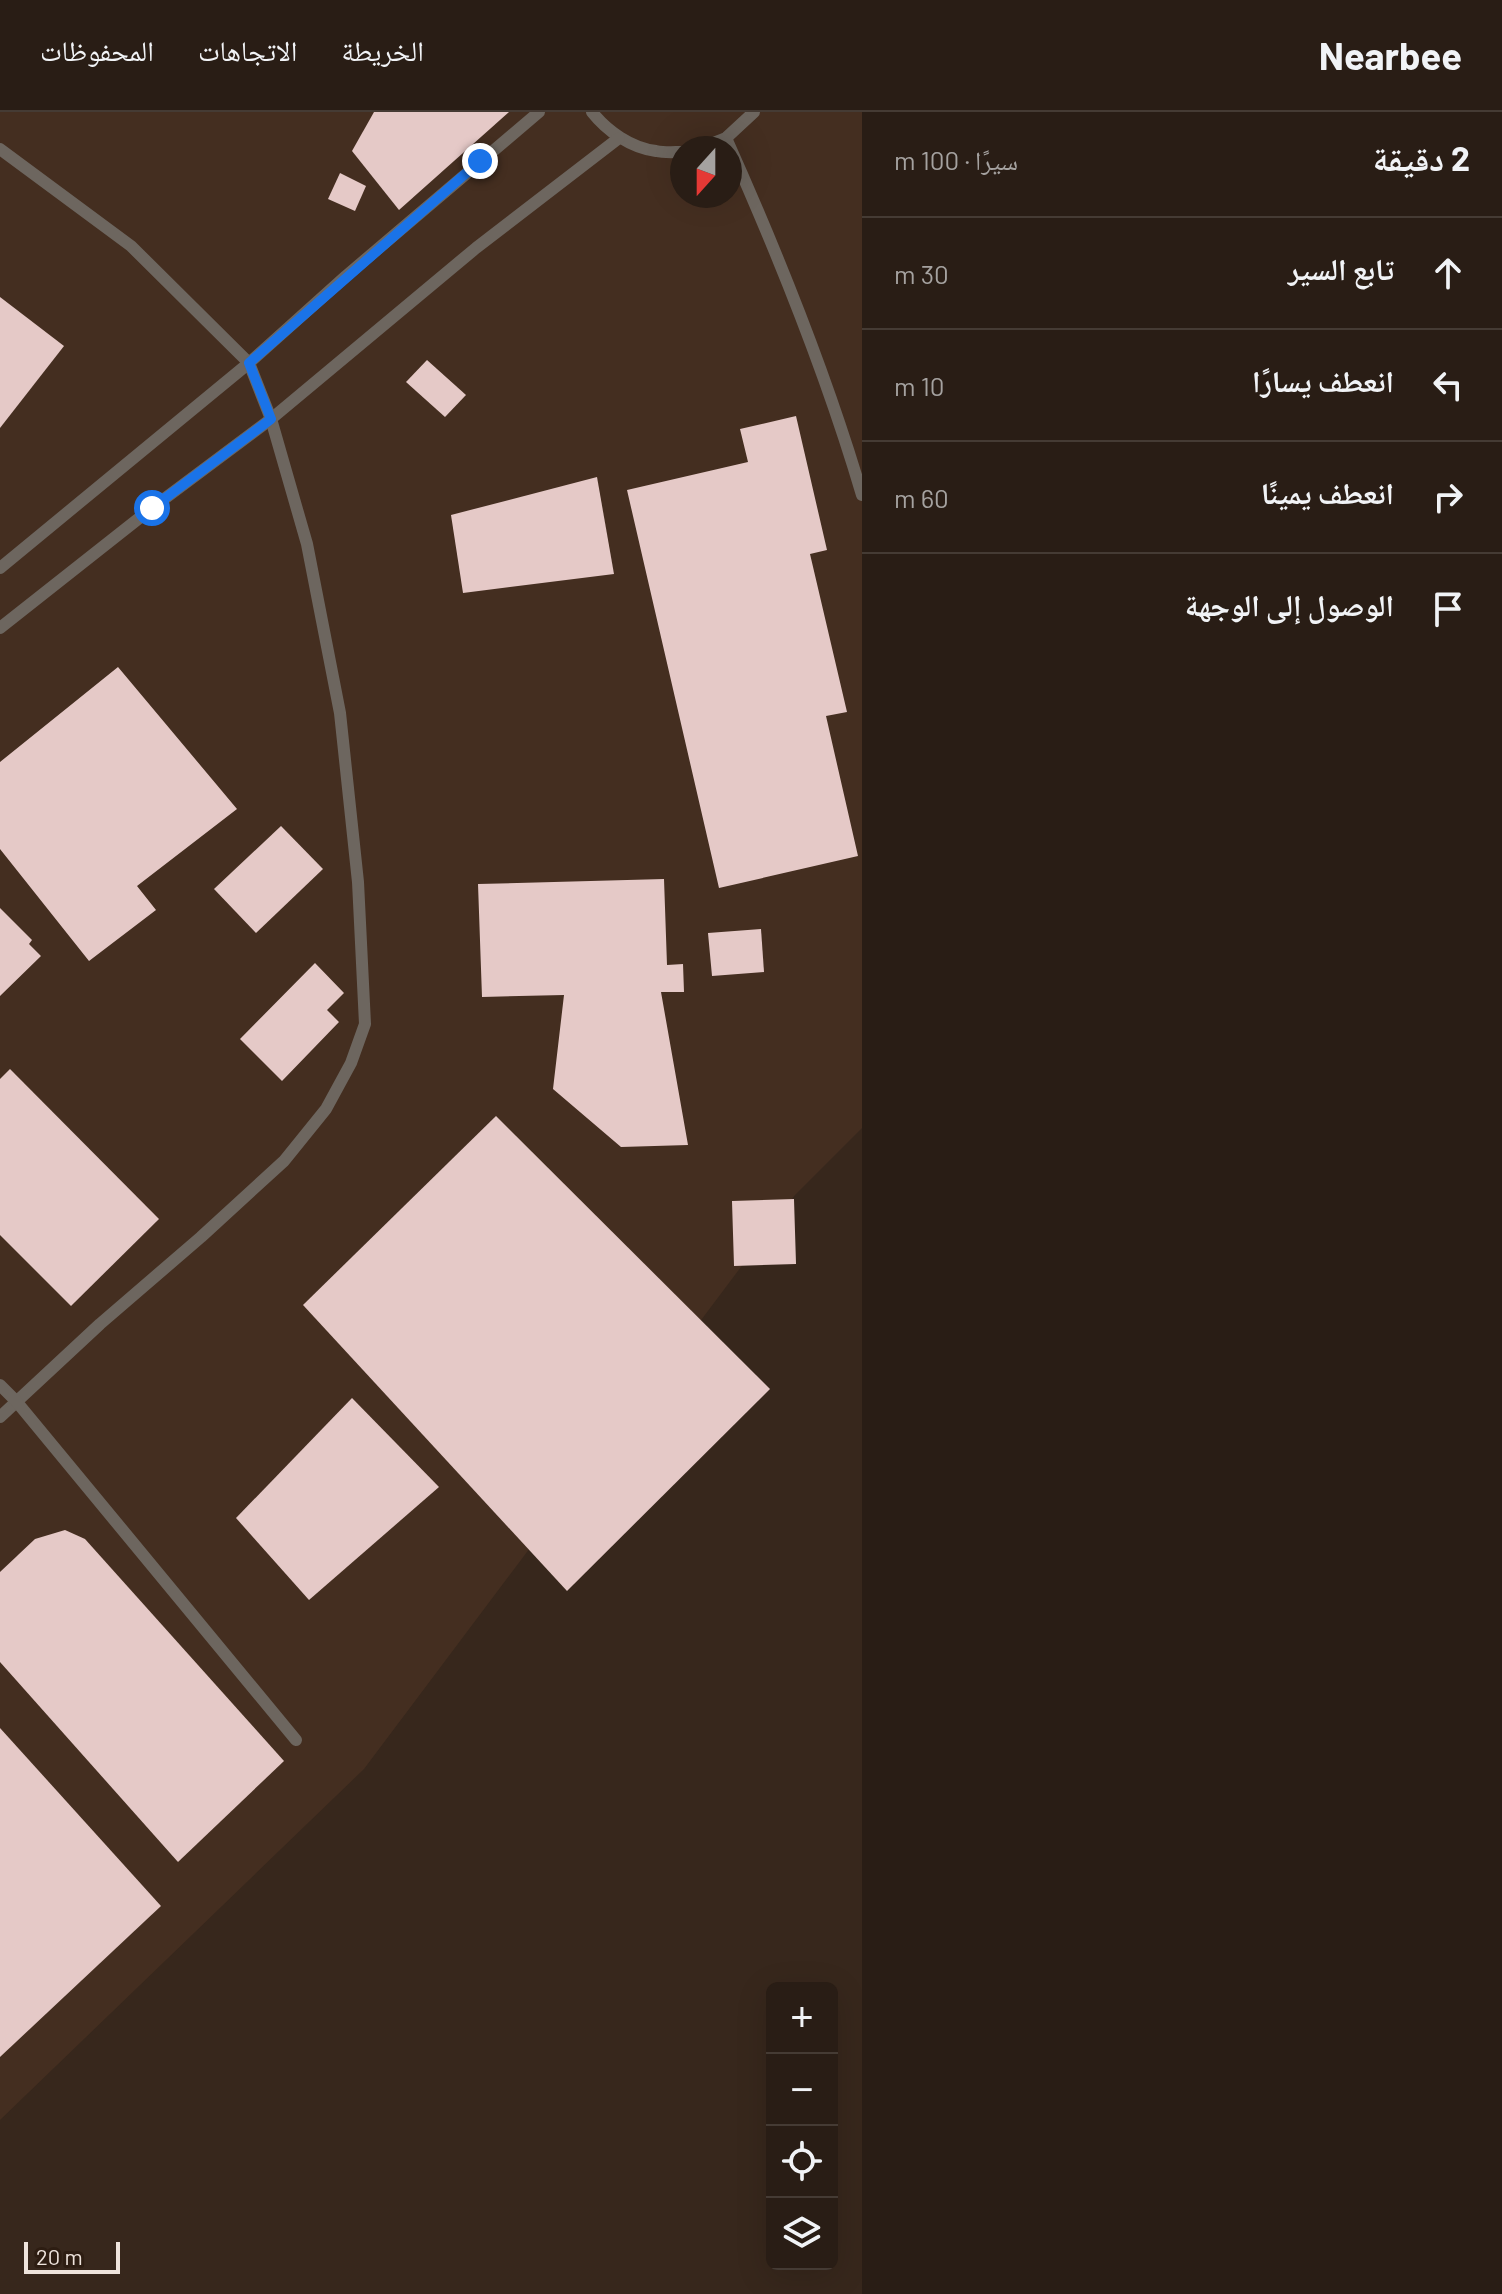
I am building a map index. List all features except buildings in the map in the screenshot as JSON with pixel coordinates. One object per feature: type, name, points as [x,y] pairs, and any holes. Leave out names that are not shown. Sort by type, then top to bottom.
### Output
[{"type":"lane","points":[[0,568],[249,363],[539,112]]},
{"type":"lane","points":[[592,112],[619,138],[654,151],[670,152]]},
{"type":"lane","points":[[728,136],[754,112]]},
{"type":"lane","points":[[0,628],[271,419],[476,248],[619,138]]},
{"type":"lane","points":[[0,149],[131,246],[249,363],[271,419],[307,544],[340,713],[358,882],[365,1024],[351,1063],[326,1109],[284,1161],[0,1417]]},
{"type":"lane","points":[[742,174],[777,254],[830,395],[862,495]]},
{"type":"lane","points":[[0,1385],[296,1740]]},
{"type":"shaded area","points":[[0,112],[862,112],[862,1128],[795,1195],[364,1769],[0,2120]]},
{"type":"route","points":[[152,508],[271,419],[249,363],[480,161]]}]
